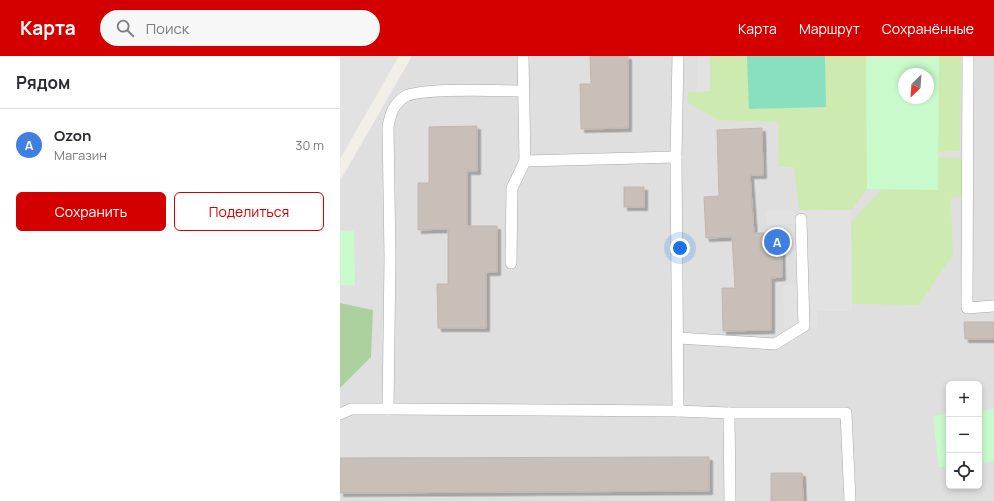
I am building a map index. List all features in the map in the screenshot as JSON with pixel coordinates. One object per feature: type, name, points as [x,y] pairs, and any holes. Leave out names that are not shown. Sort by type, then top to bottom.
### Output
[{"type":"lane","points":[[511,264],[512,188],[525,161],[523,56]]},
{"type":"lane","points":[[678,56],[676,157],[678,410]]},
{"type":"lane","points":[[968,56],[967,308],[994,306]]},
{"type":"lane","points":[[388,409],[390,258],[388,126],[392,108],[404,97],[422,91],[523,90]]},
{"type":"lane","points":[[525,161],[676,157]]},
{"type":"lane","points":[[678,338],[775,344],[804,326],[801,219]]},
{"type":"lane","points":[[340,414],[351,409],[678,410],[729,413],[846,413],[850,501]]},
{"type":"lane","points":[[729,413],[730,501]]},
{"type":"shaded area","points":[[340,56],[399,56],[340,159]]},
{"type":"shaded area","points":[[412,56],[994,56],[994,501],[340,501],[340,181]]},
{"type":"shaded area","points":[[697,56],[710,56],[710,91],[697,92]]},
{"type":"shaded area","points":[[851,210],[852,311],[817,311],[817,328],[784,328],[783,285],[795,285],[794,224],[767,224],[766,211]]},
{"type":"green space","points":[[710,56],[747,56],[750,109],[826,107],[825,56],[866,56],[867,189],[851,210],[799,210],[794,167],[779,167],[778,122],[718,120],[688,103],[688,92],[710,91]]},
{"type":"green space","points":[[747,56],[825,56],[826,107],[749,109]]},
{"type":"green space","points":[[866,56],[939,56],[938,190],[867,189]]},
{"type":"green space","points":[[939,56],[961,56],[960,151],[938,152]]},
{"type":"green space","points":[[938,157],[964,158],[964,197],[951,198],[953,254],[919,305],[852,304],[851,222],[882,189],[937,190]]},
{"type":"green space","points":[[340,230],[354,231],[355,286],[340,285]]},
{"type":"green space","points":[[340,303],[373,310],[371,357],[340,388]]},
{"type":"green space","points":[[994,409],[994,461],[982,463],[982,417],[982,411]]},
{"type":"green space","points":[[946,414],[946,466],[939,467],[933,416]]},
{"type":"building","points":[[590,56],[628,56],[628,128],[581,129],[580,84],[591,84]]},
{"type":"building","points":[[477,126],[477,171],[467,171],[467,226],[497,226],[497,272],[486,272],[486,328],[438,328],[437,284],[448,284],[448,229],[418,230],[418,183],[429,183],[429,127]]},
{"type":"building","points":[[762,128],[763,175],[750,175],[754,233],[781,233],[782,277],[771,278],[771,330],[723,331],[722,288],[735,288],[732,237],[706,238],[704,197],[719,196],[717,130]]},
{"type":"building","points":[[624,187],[644,187],[644,207],[624,207]]},
{"type":"building","points":[[964,322],[994,322],[994,339],[965,339]]},
{"type":"building","points":[[709,457],[709,491],[340,493],[340,458]]},
{"type":"building","points":[[771,473],[802,473],[803,501],[771,501]]},
{"type":"place","name":"Ozon","points":[[777,242]]}]
